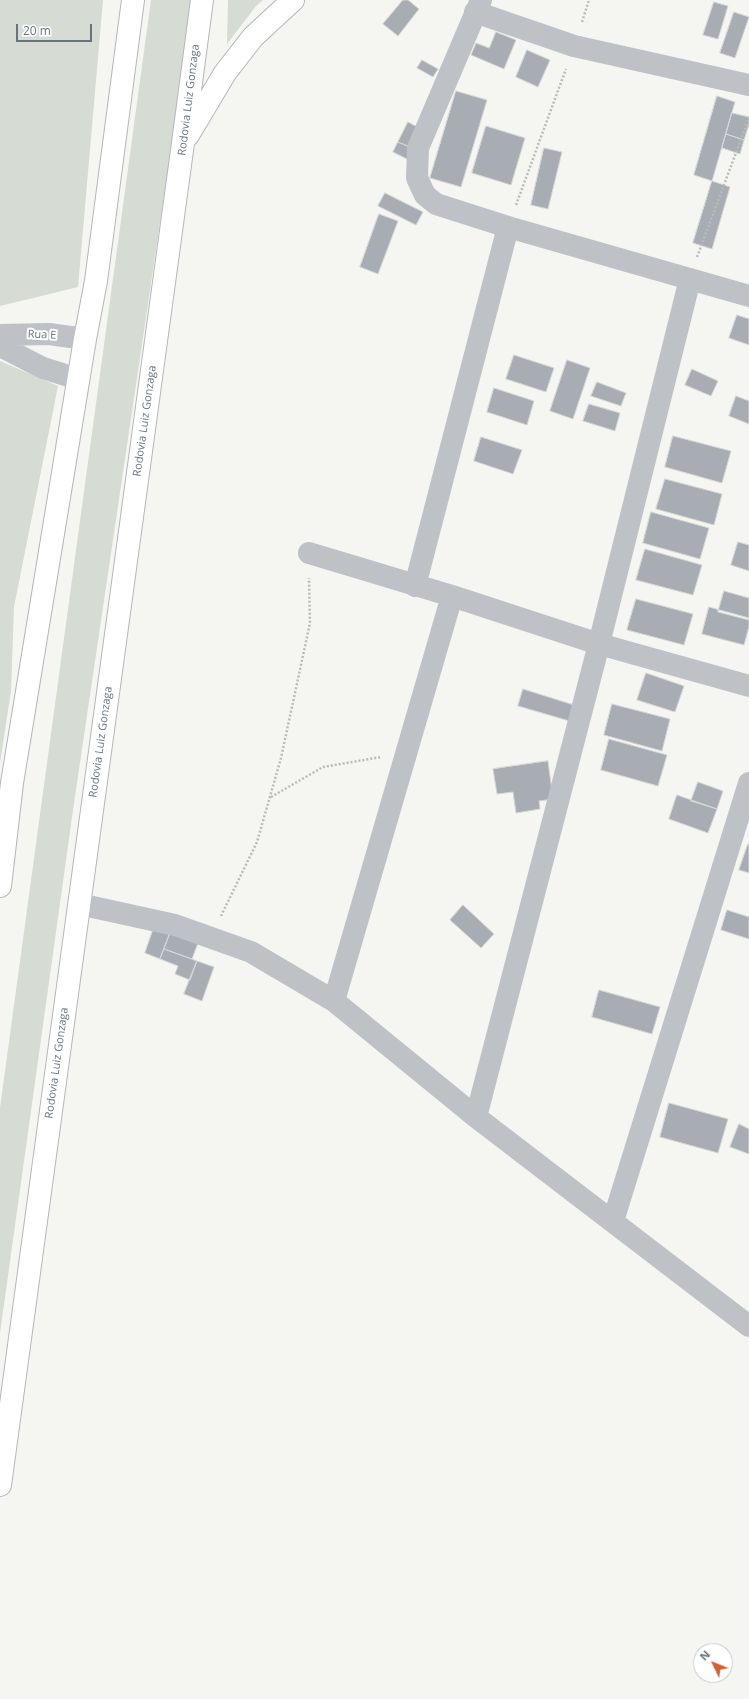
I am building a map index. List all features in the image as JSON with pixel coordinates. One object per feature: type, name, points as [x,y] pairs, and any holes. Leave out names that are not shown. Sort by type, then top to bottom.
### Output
[{"type":"highway","points":[[0,886],[12,783],[84,339],[96,282],[133,0]]},
{"type":"highway","name":"Rodovia Luiz Gonzaga","points":[[0,1485],[202,0]]},
{"type":"highway","points":[[183,143],[225,73],[254,37],[293,0]]},
{"type":"street","points":[[749,85],[574,46],[478,6],[418,148],[417,178],[425,195],[436,204],[508,227],[749,296]]},
{"type":"street","points":[[415,586],[508,227]]},
{"type":"street","points":[[476,1117],[599,644],[690,278]]},
{"type":"street","name":"Rua E","points":[[0,334],[49,334],[84,339]]},
{"type":"street","points":[[0,346],[43,368],[78,379]]},
{"type":"street","points":[[309,553],[452,596],[599,644],[749,686]]},
{"type":"street","points":[[334,1001],[452,596]]},
{"type":"street","points":[[613,1221],[749,783]]},
{"type":"street","points":[[79,904],[175,925],[251,952],[334,1001],[476,1117],[749,1326]]},
{"type":"path","points":[[508,227],[574,46],[589,0]]},
{"type":"path","points":[[690,278],[749,118]]},
{"type":"path","points":[[211,938],[257,842],[281,758],[310,623],[309,553]]},
{"type":"path","points":[[270,797],[323,767],[365,759],[406,754]]},
{"type":"shaded area","points":[[0,0],[103,0],[78,287],[0,306]]},
{"type":"shaded area","points":[[151,0],[193,0],[74,803],[0,1333],[0,1108]]},
{"type":"shaded area","points":[[228,0],[263,0],[256,6],[227,44]]},
{"type":"shaded area","points":[[0,361],[58,386],[14,607],[11,691],[0,763]]},
{"type":"building","points":[[403,0],[408,0],[419,9],[398,36],[383,24]]},
{"type":"building","points":[[714,2],[728,6],[718,39],[703,35]]},
{"type":"building","points":[[734,12],[749,17],[735,58],[720,53]]},
{"type":"building","points":[[496,32],[516,40],[504,69],[471,55],[476,43],[489,48]]},
{"type":"building","points":[[527,50],[550,60],[538,87],[516,77]]},
{"type":"building","points":[[422,60],[438,69],[433,77],[417,68]]},
{"type":"building","points":[[456,91],[487,100],[461,187],[430,178]]},
{"type":"building","points":[[717,96],[735,102],[712,181],[694,175]]},
{"type":"building","points":[[732,113],[749,117],[749,124],[744,140],[726,134]]},
{"type":"building","points":[[408,122],[421,129],[412,148],[398,142]]},
{"type":"building","points":[[486,126],[525,138],[511,185],[472,173]]},
{"type":"building","points":[[726,134],[744,140],[740,154],[722,148]]},
{"type":"building","points":[[398,142],[412,148],[407,159],[393,152]]},
{"type":"building","points":[[544,148],[562,152],[548,209],[531,205]]},
{"type":"building","points":[[712,181],[730,187],[712,249],[693,243]]},
{"type":"building","points":[[385,193],[423,212],[416,225],[378,206]]},
{"type":"building","points":[[379,214],[398,221],[378,274],[360,267]]},
{"type":"building","points":[[737,315],[749,319],[749,345],[729,338]]},
{"type":"building","points":[[514,355],[554,368],[546,392],[506,379]]},
{"type":"building","points":[[567,360],[590,368],[573,419],[550,411]]},
{"type":"building","points":[[692,369],[718,381],[711,396],[685,385]]},
{"type":"building","points":[[597,382],[626,393],[621,406],[591,396]]},
{"type":"building","points":[[494,388],[534,401],[527,425],[487,412]]},
{"type":"building","points":[[736,396],[749,401],[749,424],[729,416]]},
{"type":"building","points":[[589,404],[620,413],[615,431],[583,421]]},
{"type":"building","points":[[673,436],[731,451],[722,483],[665,467]]},
{"type":"building","points":[[481,437],[522,450],[513,474],[474,461]]},
{"type":"building","points":[[665,479],[722,494],[714,525],[656,509]]},
{"type":"building","points":[[651,512],[709,528],[700,559],[643,543]]},
{"type":"building","points":[[738,542],[749,545],[749,571],[731,565]]},
{"type":"building","points":[[645,549],[702,565],[693,595],[636,580]]},
{"type":"building","points":[[724,591],[749,598],[749,620],[718,612]]},
{"type":"building","points":[[636,599],[693,614],[684,645],[627,630]]},
{"type":"building","points":[[709,607],[749,618],[749,627],[744,645],[702,634]]},
{"type":"building","points":[[646,673],[684,686],[675,712],[637,700]]},
{"type":"building","points":[[523,689],[577,706],[573,722],[518,706]]},
{"type":"building","points":[[612,704],[670,719],[662,751],[604,735]]},
{"type":"building","points":[[609,739],[667,755],[658,786],[601,770]]},
{"type":"building","points":[[548,761],[553,799],[539,801],[540,809],[516,813],[513,792],[497,794],[493,769]]},
{"type":"building","points":[[698,782],[723,791],[717,809],[691,801]]},
{"type":"building","points":[[677,795],[717,809],[708,833],[669,819]]},
{"type":"building","points":[[748,844],[749,845],[749,873],[739,870]]},
{"type":"building","points":[[463,905],[494,934],[481,948],[450,920]]},
{"type":"building","points":[[727,910],[749,917],[749,939],[721,930]]},
{"type":"building","points":[[154,927],[170,933],[160,959],[145,953]]},
{"type":"building","points":[[170,933],[198,943],[192,959],[164,949]]},
{"type":"building","points":[[164,949],[197,961],[190,980],[175,974],[178,966],[160,959]]},
{"type":"building","points":[[197,961],[214,967],[202,1001],[184,994]]},
{"type":"building","points":[[599,990],[660,1007],[652,1034],[592,1017]]},
{"type":"building","points":[[669,1103],[728,1119],[718,1153],[660,1137]]},
{"type":"building","points":[[739,1124],[749,1129],[749,1154],[730,1147]]}]
